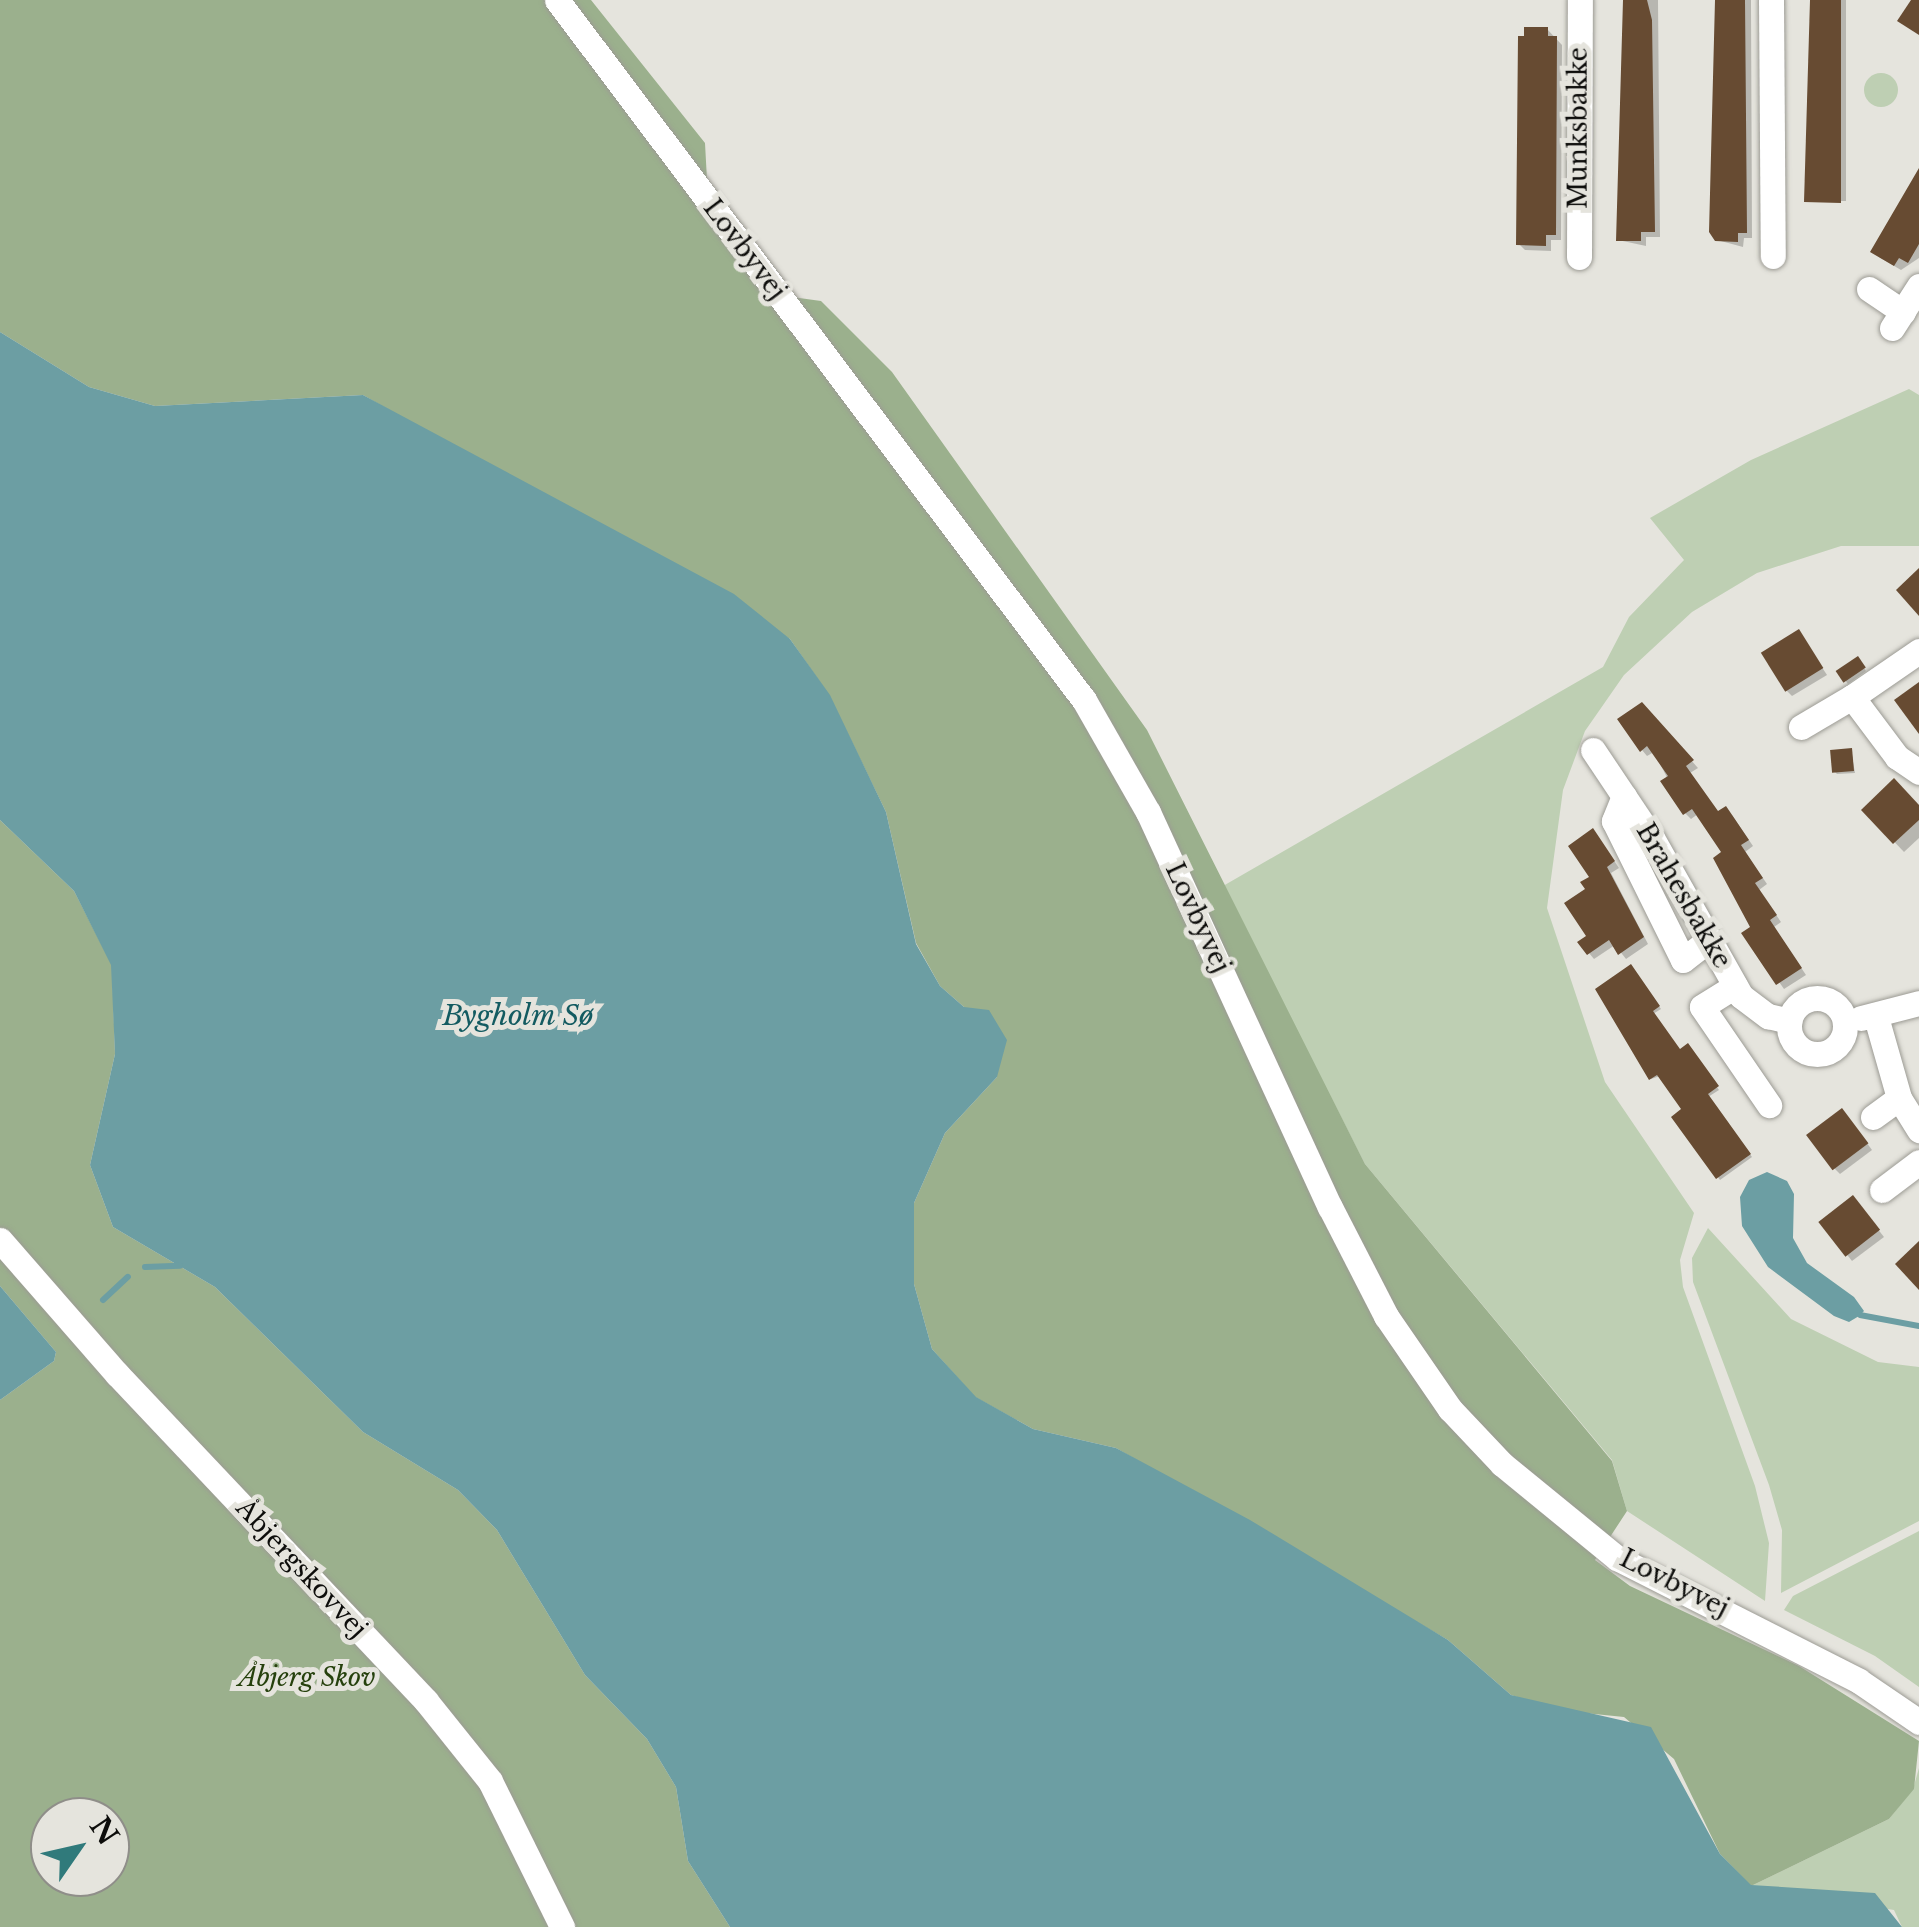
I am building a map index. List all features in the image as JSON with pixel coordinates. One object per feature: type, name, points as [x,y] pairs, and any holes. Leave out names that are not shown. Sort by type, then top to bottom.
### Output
[{"type":"street","name":"Lovbyvej","points":[[557,0],[1084,700],[1148,812],[1330,1207],[1386,1316],[1450,1409],[1502,1464],[1617,1558],[1843,1672],[1919,1722]]},
{"type":"street","name":"Munksbakke","points":[[1579,257],[1580,0]]},
{"type":"street","points":[[1771,0],[1773,256]]},
{"type":"street","points":[[1868,289],[1898,320],[1919,286]]},
{"type":"street","points":[[1800,727],[1919,652]]},
{"type":"street","points":[[1852,697],[1896,758],[1919,772]]},
{"type":"street","name":"Brahesbakke","points":[[1593,750],[1735,986],[1754,1008],[1789,1021],[1792,1040],[1816,1055],[1836,1048],[1845,1018]]},
{"type":"street","points":[[1735,986],[1702,1007],[1768,1105]]},
{"type":"street","points":[[1789,1021],[1810,998],[1832,1001],[1845,1018],[1876,1018],[1919,1004]]},
{"type":"street","points":[[1876,1018],[1898,1093],[1919,1130]]},
{"type":"street","points":[[1873,1117],[1919,1072]]},
{"type":"street","points":[[1882,1190],[1919,1162]]},
{"type":"street","name":"Åbjergskovvej","points":[[0,1240],[117,1374],[426,1700],[490,1780],[562,1927]]},
{"type":"green space","points":[[0,0],[591,0],[705,143],[709,217],[763,293],[821,301],[892,372],[1147,730],[1365,1164],[1612,1461],[1627,1511],[1595,1560],[1630,1586],[1799,1666],[1919,1741],[1914,1789],[1889,1819],[1751,1886],[1720,1854],[1674,1759],[1624,1717],[1555,1710],[1511,1695],[1448,1640],[1116,1448],[1033,1429],[975,1397],[932,1349],[914,1284],[914,1203],[945,1133],[997,1077],[964,1007],[940,986],[916,943],[886,812],[829,695],[790,639],[363,395],[155,406],[89,387],[0,332]]},
{"type":"green space","points":[[1881,73],[1893,78],[1898,90],[1893,102],[1881,107],[1869,102],[1864,90],[1869,78]]},
{"type":"green space","points":[[1909,389],[1919,395],[1919,546],[1841,546],[1757,573],[1692,612],[1624,675],[1585,731],[1563,790],[1547,908],[1605,1082],[1694,1213],[1680,1260],[1683,1287],[1755,1486],[1769,1543],[1765,1601],[1627,1511],[1612,1460],[1365,1164],[1223,886],[1603,667],[1629,617],[1684,560],[1650,518],[1751,460]]},
{"type":"green space","name":"Åbjerg Skov","points":[[0,820],[74,891],[112,965],[115,1054],[90,1165],[113,1227],[215,1287],[363,1432],[458,1490],[497,1530],[585,1675],[647,1739],[676,1787],[688,1861],[730,1927],[0,1927],[0,1400],[54,1361],[56,1352],[0,1286]]},
{"type":"green space","points":[[1708,1228],[1791,1319],[1878,1362],[1919,1367],[1919,1521],[1781,1593],[1782,1530],[1693,1282],[1692,1258]]},
{"type":"green space","points":[[1919,1531],[1919,1687],[1875,1656],[1784,1610],[1793,1596]]},
{"type":"green space","points":[[1919,1768],[1919,1927],[1902,1927],[1894,1910],[1751,1886],[1889,1819],[1913,1789]]},
{"type":"water","name":"Bygholm Sø","points":[[0,332],[89,387],[155,406],[363,395],[734,594],[790,639],[830,695],[886,812],[916,944],[940,986],[964,1007],[989,1010],[1007,1040],[997,1077],[945,1133],[914,1203],[914,1284],[932,1349],[976,1397],[1033,1429],[1116,1448],[1250,1520],[1448,1640],[1511,1695],[1651,1727],[1720,1854],[1751,1885],[1875,1893],[1902,1927],[730,1927],[688,1861],[676,1787],[647,1739],[585,1675],[497,1530],[458,1490],[363,1432],[215,1287],[113,1227],[90,1165],[115,1054],[111,965],[74,891],[0,820]]},
{"type":"water","points":[[1767,1172],[1787,1181],[1794,1194],[1793,1238],[1807,1263],[1854,1297],[1864,1311],[1849,1322],[1834,1316],[1768,1267],[1742,1226],[1740,1197],[1749,1180]]},
{"type":"water","points":[[0,1286],[56,1352],[54,1361],[0,1400]]},
{"type":"building","points":[[1623,0],[1647,0],[1652,20],[1655,232],[1641,232],[1641,241],[1616,241]]},
{"type":"building","points":[[1715,0],[1745,0],[1747,233],[1738,233],[1738,242],[1715,241],[1709,232]]},
{"type":"building","points":[[1810,0],[1841,0],[1841,203],[1804,202]]},
{"type":"building","points":[[1911,0],[1919,0],[1919,35],[1897,21]]},
{"type":"building","points":[[1524,27],[1548,27],[1548,36],[1557,36],[1556,235],[1546,235],[1546,246],[1516,245],[1518,36],[1524,36]]},
{"type":"building","points":[[1919,168],[1919,244],[1908,263],[1899,258],[1894,266],[1870,252]]},
{"type":"building","points":[[1919,568],[1919,616],[1896,590]]},
{"type":"building","points":[[1799,629],[1823,668],[1785,692],[1761,653]]},
{"type":"building","points":[[1858,656],[1866,668],[1843,683],[1836,671]]},
{"type":"building","points":[[1919,682],[1919,734],[1894,700]]},
{"type":"building","points":[[1642,702],[1694,760],[1686,766],[1718,811],[1726,806],[1749,840],[1741,845],[1763,878],[1755,883],[1777,915],[1770,920],[1802,968],[1776,985],[1741,933],[1750,927],[1713,858],[1721,852],[1692,809],[1683,815],[1660,781],[1668,776],[1647,746],[1640,752],[1617,719]]},
{"type":"building","points":[[1852,748],[1854,771],[1832,773],[1830,750]]},
{"type":"building","points":[[1894,778],[1919,805],[1919,820],[1893,844],[1861,810]]},
{"type":"building","points":[[1593,828],[1615,861],[1607,867],[1644,937],[1618,955],[1609,940],[1587,955],[1577,942],[1586,936],[1564,903],[1585,889],[1580,882],[1589,877],[1568,846]]},
{"type":"building","points":[[1631,964],[1660,1006],[1653,1011],[1680,1049],[1688,1043],[1719,1086],[1708,1094],[1751,1154],[1716,1179],[1671,1117],[1681,1109],[1657,1075],[1649,1080],[1595,989]]},
{"type":"building","points":[[1842,1108],[1868,1143],[1833,1170],[1806,1135]]},
{"type":"building","points":[[1853,1195],[1880,1230],[1845,1257],[1818,1222]]},
{"type":"building","points":[[1919,1241],[1919,1290],[1895,1264]]},
{"type":"waterway","points":[[145,1267],[180,1266]]},
{"type":"waterway","points":[[103,1300],[128,1277]]},
{"type":"waterway","points":[[1860,1315],[1919,1326]]}]
